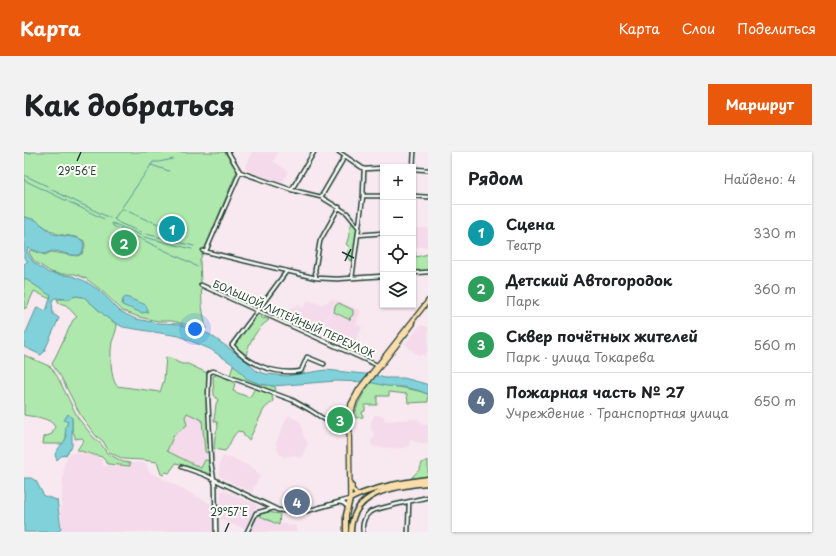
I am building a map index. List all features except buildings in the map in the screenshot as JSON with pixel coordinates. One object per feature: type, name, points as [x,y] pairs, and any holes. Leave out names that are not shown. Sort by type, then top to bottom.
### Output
[{"type":"highway","points":[[346,532],[346,515],[350,499],[357,495],[407,482],[428,480]]},
{"type":"highway","points":[[351,532],[352,519],[356,510],[366,498],[376,493],[409,485],[428,483]]},
{"type":"highway","points":[[357,495],[360,501],[359,506]]},
{"type":"highway","points":[[348,506],[351,512],[356,510]]},
{"type":"main road","points":[[350,499],[349,432],[353,406],[365,384],[428,301]]},
{"type":"main road","points":[[379,366],[428,305]]},
{"type":"main road","points":[[349,432],[352,489],[357,495]]},
{"type":"street","points":[[228,152],[240,172],[292,190],[321,198],[347,213],[359,228]]},
{"type":"street","points":[[292,190],[314,152]]},
{"type":"street","points":[[338,152],[364,169],[380,168]]},
{"type":"street","points":[[413,164],[414,152]]},
{"type":"street","points":[[321,198],[345,156]]},
{"type":"street","points":[[416,168],[428,170]]},
{"type":"street","points":[[352,278],[364,196],[364,169]]},
{"type":"street","points":[[240,172],[204,251],[316,278],[380,276]]},
{"type":"street","points":[[364,196],[380,196]]},
{"type":"street","points":[[416,196],[428,196]]},
{"type":"street","points":[[316,278],[314,273],[320,241],[339,207]]},
{"type":"street","points":[[358,235],[380,233]]},
{"type":"street","points":[[286,272],[274,286],[258,311],[232,345],[238,352],[258,365],[273,370],[287,372],[301,371],[307,357],[324,364]]},
{"type":"street","points":[[416,273],[428,272]]},
{"type":"street","name":"БОЛЬШОЙ ЛИТЕЙНЫЙ ПЕРЕУЛОК","points":[[201,285],[379,366]]},
{"type":"street","points":[[216,532],[214,480],[211,463],[209,374],[212,372],[292,400],[344,432],[349,432]]},
{"type":"street","points":[[182,467],[274,508],[285,511],[308,511],[350,499]]},
{"type":"street","points":[[362,532],[364,521],[373,510],[409,503],[428,497]]},
{"type":"street","points":[[336,502],[343,503],[348,506]]},
{"type":"street","points":[[408,532],[409,503]]},
{"type":"street","points":[[247,532],[256,513],[274,508]]},
{"type":"shaded area","points":[[252,152],[278,152],[273,161],[288,171],[282,184],[245,169]]},
{"type":"shaded area","points":[[416,228],[428,228],[428,246],[416,248]]},
{"type":"shaded area","points":[[333,299],[335,300],[319,336],[275,316],[297,305],[304,308],[308,300],[321,305]]},
{"type":"shaded area","points":[[336,300],[361,311],[356,324],[362,327],[351,351],[320,337]]},
{"type":"shaded area","points":[[421,325],[428,327],[428,351],[424,356],[422,354],[419,356],[405,344]]},
{"type":"shaded area","points":[[186,410],[204,419],[206,459],[202,468],[167,451]]},
{"type":"shaded area","points":[[288,415],[301,423],[303,436],[308,443],[301,458],[294,455],[285,457],[279,454],[276,443]]},
{"type":"shaded area","points":[[374,415],[383,416],[385,421],[418,419],[423,425],[428,425],[428,442],[425,444],[410,440],[409,446],[404,448],[375,447],[371,444],[371,440],[374,438],[374,432],[371,431],[371,423]]},
{"type":"shaded area","points":[[75,452],[95,455],[102,460],[103,466],[129,466],[130,463],[146,463],[148,471],[213,505],[214,532],[62,532],[61,511],[64,465],[68,455]]},
{"type":"shaded area","points":[[224,456],[230,459],[231,457],[256,470],[256,473],[260,475],[252,492],[219,476],[220,462]]},
{"type":"shaded area","points":[[223,490],[257,505],[245,529],[220,519],[221,491]]},
{"type":"shaded area","points":[[258,515],[281,526],[282,523],[286,523],[287,526],[296,526],[296,532],[250,532]]},
{"type":"green space","points":[[24,152],[225,152],[237,171],[200,260],[202,306],[206,329],[172,321],[158,321],[139,317],[123,311],[101,290],[85,278],[75,274],[60,274],[51,272],[34,261],[29,252],[30,250],[45,255],[51,252],[77,256],[82,254],[85,246],[84,241],[80,239],[72,236],[57,234],[36,221],[24,217]]},
{"type":"green space","points":[[352,223],[358,228],[353,262],[349,260],[346,255],[350,248],[346,244]]},
{"type":"green space","points":[[428,254],[428,271],[416,272],[416,257]]},
{"type":"green space","points":[[24,278],[50,294],[51,297],[48,298],[34,291],[27,307],[24,309]]},
{"type":"green space","points":[[75,296],[84,297],[110,320],[117,324],[112,342],[111,358],[113,377],[117,386],[160,392],[164,380],[166,357],[182,364],[188,364],[207,373],[209,452],[206,453],[205,451],[202,420],[187,413],[185,417],[187,425],[174,435],[167,451],[201,468],[205,460],[209,461],[210,475],[176,463],[169,473],[166,472],[163,475],[161,474],[157,462],[123,459],[109,452],[103,441],[96,436],[81,416],[61,377],[52,364],[73,320],[77,317],[66,305],[59,303],[57,299],[70,299]]},
{"type":"green space","points":[[339,303],[353,310],[353,315],[349,318],[351,319],[350,320],[334,312],[335,306]]},
{"type":"green space","points":[[258,313],[262,315],[261,317],[264,319],[269,320],[254,336],[248,347],[246,357],[234,346]]},
{"type":"green space","points":[[24,355],[51,367],[78,418],[107,453],[123,462],[130,463],[130,466],[108,464],[102,457],[77,450],[84,440],[82,438],[75,439],[72,430],[72,418],[68,415],[66,417],[68,422],[66,428],[66,438],[63,444],[43,444],[44,437],[52,434],[55,427],[46,419],[24,415]]},
{"type":"green space","points":[[233,365],[245,376],[255,382],[275,387],[275,391],[264,389],[230,376]]},
{"type":"green space","points":[[218,374],[235,383],[233,391],[250,397],[255,388],[269,392],[272,395],[273,401],[264,409],[249,440],[244,436],[243,432],[238,431],[225,451],[214,449],[215,436],[218,427],[217,422],[214,421],[216,404],[218,400],[214,395],[213,376]]},
{"type":"green space","points":[[371,382],[428,394],[428,402],[408,403],[407,394],[389,392],[389,396],[377,396],[377,405],[365,405],[365,411],[362,412],[363,417],[355,418],[358,404]]},
{"type":"green space","points":[[428,460],[428,477],[410,479],[420,469],[422,463]]},
{"type":"green space","points":[[266,512],[280,514],[279,525],[258,515],[249,532],[247,532],[256,515]]},
{"type":"water","points":[[24,217],[36,220],[53,234],[78,238],[83,241],[83,249],[78,255],[56,251],[51,251],[45,254],[28,248],[27,252],[33,262],[49,273],[72,276],[85,281],[100,291],[120,311],[136,319],[158,323],[179,324],[209,334],[247,361],[257,371],[266,374],[287,376],[326,370],[374,375],[385,378],[404,378],[428,385],[428,394],[403,387],[386,386],[369,382],[336,381],[273,386],[260,384],[247,379],[234,365],[210,349],[179,336],[123,327],[110,320],[84,297],[75,296],[70,299],[54,298],[52,302],[53,314],[59,318],[44,352],[41,355],[24,347],[24,337],[37,307],[46,311],[51,296],[24,278],[24,264],[28,261],[24,258]]},
{"type":"water","points":[[126,297],[146,305],[148,312],[142,313],[122,305],[123,299]]},
{"type":"water","points":[[68,414],[72,418],[72,446],[66,455],[61,456],[57,460],[55,455],[67,436],[65,433],[65,428],[68,422],[64,420]]},
{"type":"water","points":[[24,478],[31,478],[36,481],[44,496],[57,500],[61,528],[59,532],[24,532]]},
{"type":"waterway","points":[[24,152],[29,154],[32,152]]},
{"type":"waterway","points":[[118,222],[114,219],[153,162],[173,159]]},
{"type":"waterway","points":[[151,165],[169,171]]},
{"type":"waterway","points":[[24,175],[47,186]]},
{"type":"waterway","points":[[24,180],[67,201]]},
{"type":"waterway","points":[[50,189],[110,218]]},
{"type":"waterway","points":[[69,202],[104,219]]},
{"type":"waterway","points":[[123,209],[149,221]]},
{"type":"waterway","points":[[151,221],[166,227]]},
{"type":"waterway","points":[[141,239],[113,226],[112,223],[143,236]]},
{"type":"waterway","points":[[119,223],[141,232]]},
{"type":"waterway","points":[[146,234],[167,239]]},
{"type":"waterway","points":[[144,237],[192,249]]},
{"type":"waterway","points":[[143,240],[197,267]]},
{"type":"waterway","points":[[169,240],[194,246]]},
{"type":"place","name":"Сцена","points":[[172,229]]},
{"type":"place","name":"Детский Автогородок","points":[[124,243]]},
{"type":"place","name":"Сквер почётных жителей","points":[[340,420]]},
{"type":"place","name":"Пожарная часть № 27","points":[[297,502]]}]
